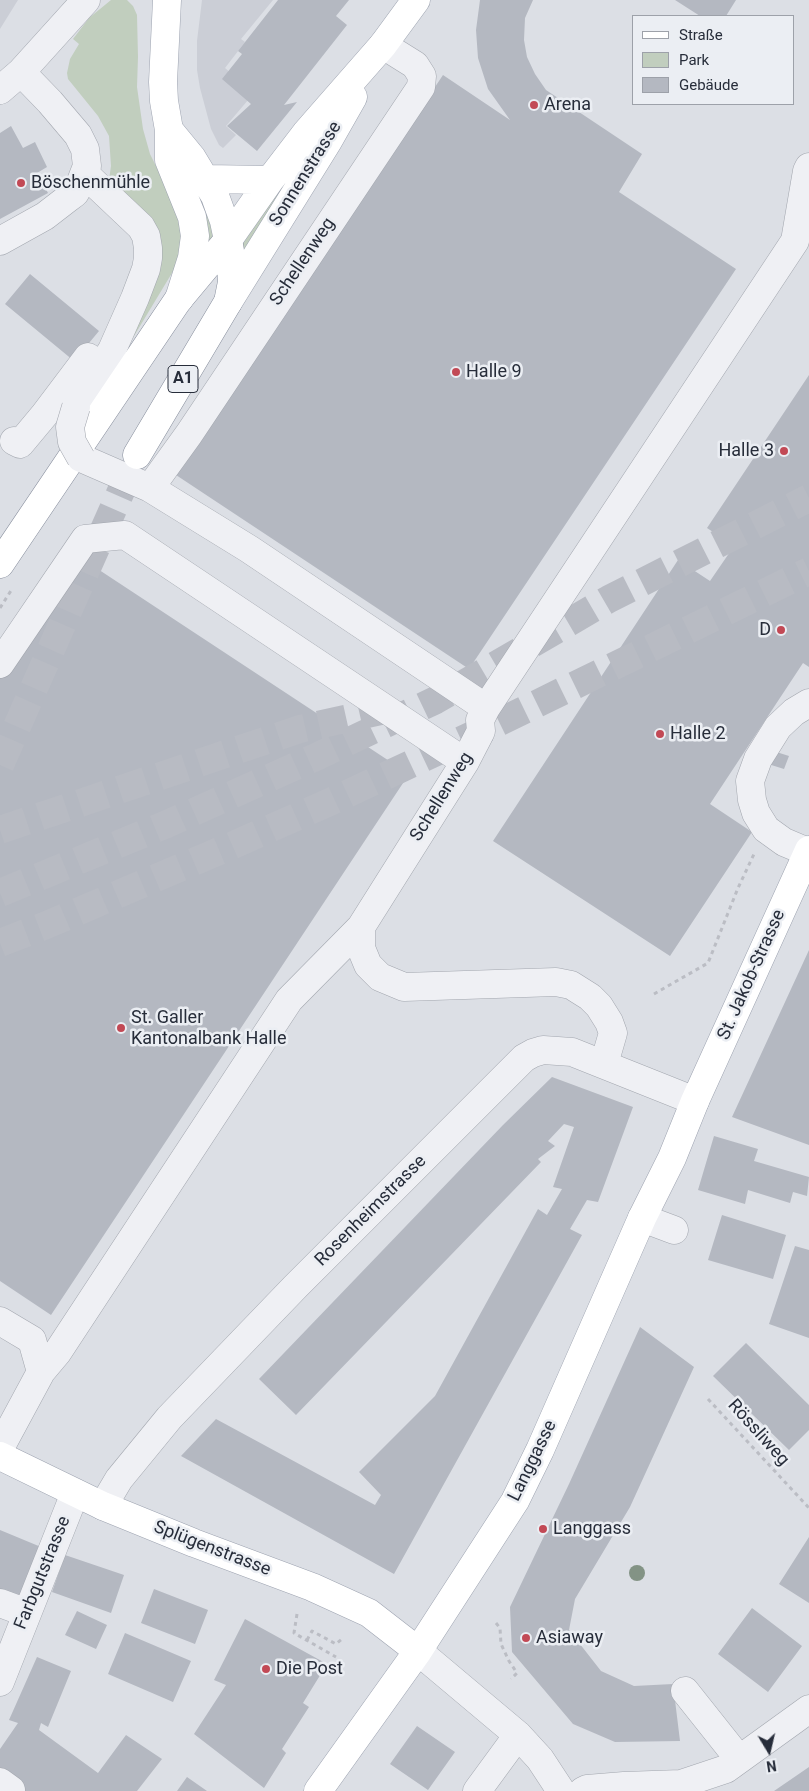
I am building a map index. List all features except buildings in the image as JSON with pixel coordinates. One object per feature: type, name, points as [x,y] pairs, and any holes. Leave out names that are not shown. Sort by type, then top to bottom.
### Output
[{"type":"main road","points":[[0,564],[178,300],[192,258],[195,236],[192,217],[169,160],[169,130],[163,82],[167,0]]},
{"type":"main road","name":"Sonnenstrasse","points":[[228,302],[328,141],[383,46],[416,0]]},
{"type":"main road","name":"Sonnenstrasse","points":[[178,300],[228,240],[306,133],[383,46]]},
{"type":"main road","points":[[169,130],[192,158],[215,196],[224,221],[228,240]]},
{"type":"main road","points":[[205,180],[270,180]]},
{"type":"main road","name":"A1","points":[[137,455],[228,302],[232,282],[228,240]]},
{"type":"main road","name":"St. Jakob-Strasse","points":[[695,1101],[808,851]]},
{"type":"main road","name":"Langgasse","points":[[318,1791],[418,1651],[515,1501],[540,1450],[642,1218],[672,1158],[695,1101]]},
{"type":"main road","name":"Splügenstrasse","points":[[0,1456],[104,1506],[194,1543],[312,1587],[369,1613],[418,1651]]},
{"type":"street","points":[[0,90],[21,72],[86,0]]},
{"type":"street","name":"Schellenweg","points":[[150,488],[194,426],[421,87],[422,76],[415,65],[383,46]]},
{"type":"street","points":[[18,239],[45,216],[76,206],[75,193],[85,174],[86,157],[83,142],[50,102],[21,72]]},
{"type":"street","points":[[85,174],[137,223],[146,236],[148,248],[146,269],[118,337],[112,350],[76,406],[70,427],[72,442],[81,458],[150,488],[249,548],[486,708],[795,241],[809,167]]},
{"type":"street","points":[[14,441],[20,444],[46,414],[95,347],[118,337]]},
{"type":"street","points":[[0,664],[85,539],[125,535],[466,762]]},
{"type":"street","points":[[808,851],[784,842],[766,829],[756,813],[752,800],[750,781],[758,759],[778,727],[794,712],[809,703]]},
{"type":"street","name":"Schellenweg","points":[[0,1448],[41,1372],[58,1353],[289,1000],[361,926],[466,762],[481,732],[480,720],[486,708]]},
{"type":"street","points":[[361,926],[361,948],[368,965],[380,977],[404,987],[556,982],[571,984],[590,997],[599,1006],[609,1022],[613,1033],[604,1064]]},
{"type":"street","name":"Rosenheimstrasse","points":[[104,1506],[119,1479],[169,1418],[294,1287],[524,1058],[543,1050],[572,1052],[695,1101]]},
{"type":"street","points":[[642,1218],[674,1230]]},
{"type":"street","points":[[0,1321],[32,1340],[41,1372]]},
{"type":"street","name":"Farbgutstrasse","points":[[0,1682],[74,1493]]},
{"type":"street","points":[[0,1603],[27,1613]]},
{"type":"street","points":[[418,1651],[518,1734],[540,1759],[561,1791]]},
{"type":"street","points":[[685,1691],[739,1759]]},
{"type":"street","points":[[584,1791],[587,1789],[624,1786],[681,1784],[726,1769],[809,1709]]},
{"type":"street","points":[[477,1791],[518,1734]]},
{"type":"path","points":[[654,994],[708,963],[738,888],[766,829]]},
{"type":"path","name":"Rössliweg","points":[[708,1398],[809,1508]]},
{"type":"path","points":[[297,1614],[294,1633],[336,1658]]},
{"type":"path","points":[[496,1623],[500,1628],[501,1644],[509,1661],[518,1673],[511,1679]]},
{"type":"path","points":[[307,1640],[312,1631],[336,1644],[342,1639]]},
{"type":"shaded area","points":[[0,0],[18,0],[0,29]]},
{"type":"shaded area","points":[[202,0],[273,0],[241,39],[245,42],[225,68],[254,93],[226,126],[236,135],[223,148],[219,145],[211,129],[197,70],[197,41]]},
{"type":"green space","points":[[111,0],[127,0],[133,6],[137,15],[137,87],[143,129],[150,154],[180,214],[184,242],[175,268],[128,346],[154,283],[109,180],[111,166],[109,136],[98,116],[68,79],[67,73],[70,59],[79,44],[73,39],[89,18]]},
{"type":"green space","points":[[309,143],[249,251],[241,249],[239,239]]},
{"type":"green space","points":[[186,170],[203,201],[216,237],[206,244]]},
{"type":"tunnel","points":[[0,765],[137,455]]},
{"type":"tunnel","points":[[0,893],[167,824],[316,757],[436,700],[609,599],[809,498]]},
{"type":"tunnel","points":[[0,943],[44,926],[332,801],[481,731],[809,571]]},
{"type":"tunnel","points":[[0,830],[300,729],[390,709]]},
{"type":"place","name":"Arena","points":[[534,105]]},
{"type":"place","name":"Böschenmühle","points":[[21,183]]},
{"type":"place","name":"Halle 9","points":[[456,372]]},
{"type":"place","name":"Halle 3","points":[[784,451]]},
{"type":"place","name":"D","points":[[781,630]]},
{"type":"place","name":"Halle 2","points":[[660,734]]},
{"type":"place","name":"St. Galler Kantonalbank Halle","points":[[121,1028]]},
{"type":"place","name":"Langgass","points":[[543,1529]]},
{"type":"place","name":"Asiaway","points":[[526,1638]]},
{"type":"place","name":"Die Post","points":[[266,1669]]}]
